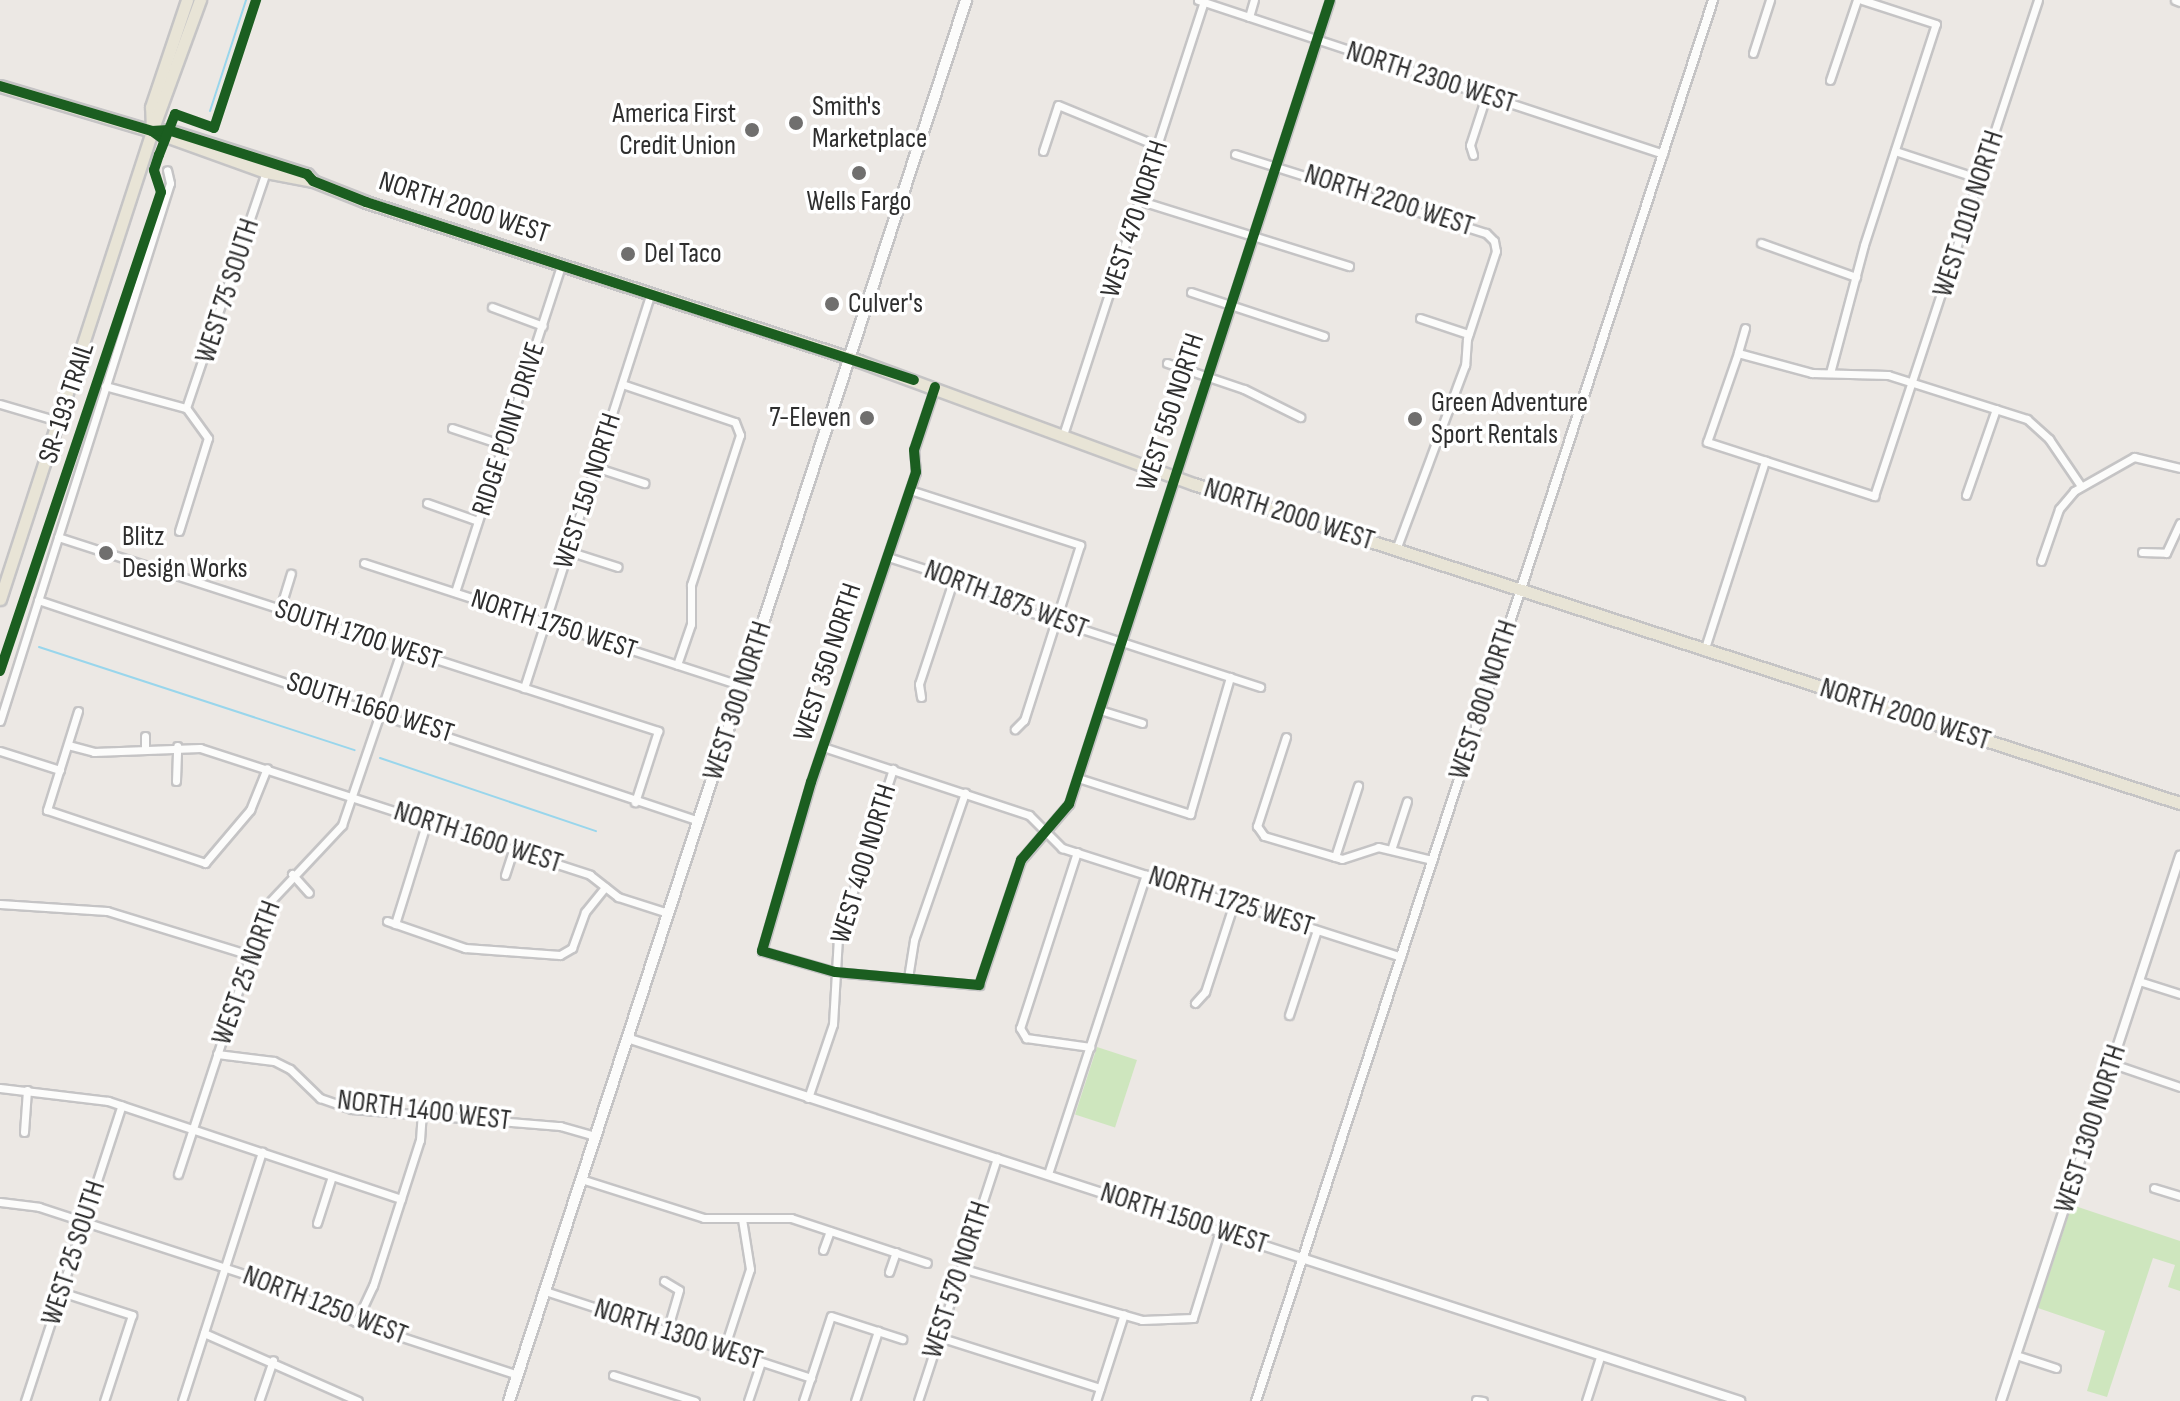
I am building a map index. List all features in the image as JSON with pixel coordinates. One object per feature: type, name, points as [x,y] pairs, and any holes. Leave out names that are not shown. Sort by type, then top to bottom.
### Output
[{"type":"main road","points":[[152,131],[151,107],[187,0]]},
{"type":"main road","points":[[0,599],[152,131],[200,0]]},
{"type":"main road","name":"WEST 300 NORTH","points":[[509,1401],[966,0]]},
{"type":"main road","name":"NORTH 2000 WEST","points":[[0,86],[152,131],[266,172],[313,181],[935,387],[1175,477],[2180,803]]},
{"type":"main road","name":"NORTH 2000 WEST","points":[[152,131],[192,137],[307,174],[313,181]]},
{"type":"street","points":[[1249,17],[1254,0]]},
{"type":"street","name":"WEST 550 NORTH","points":[[908,978],[979,985],[1021,860],[1069,804],[1330,0]]},
{"type":"street","name":"WEST 800 NORTH","points":[[1256,1401],[1713,0]]},
{"type":"street","points":[[1753,53],[1770,0]]},
{"type":"street","points":[[1830,80],[1859,0],[1936,24],[1856,277],[1830,373]]},
{"type":"street","name":"WEST 1010 NORTH","points":[[1765,461],[1874,496],[2038,0]]},
{"type":"street","name":"NORTH 2300 WEST","points":[[1201,1],[1663,154]]},
{"type":"street","name":"WEST 470 NORTH","points":[[1063,435],[1141,201],[1201,1]]},
{"type":"street","points":[[1473,155],[1470,145],[1486,96]]},
{"type":"street","points":[[1043,151],[1058,105],[1158,146]]},
{"type":"street","points":[[1895,151],[1980,179]]},
{"type":"street","name":"NORTH 2200 WEST","points":[[1235,154],[1276,164],[1486,233],[1494,241],[1496,251],[1468,334]]},
{"type":"street","points":[[0,721],[170,183],[167,170]]},
{"type":"street","name":"WEST 75 SOUTH","points":[[186,408],[266,172]]},
{"type":"street","points":[[1141,201],[1349,266]]},
{"type":"street","points":[[1761,243],[1856,277]]},
{"type":"street","name":"RIDGE POINT DRIVE","points":[[455,592],[561,265]]},
{"type":"street","points":[[1191,292],[1324,336]]},
{"type":"street","name":"WEST 150 NORTH","points":[[524,688],[651,293]]},
{"type":"street","points":[[492,307],[543,326]]},
{"type":"street","points":[[1396,550],[1438,430],[1450,411],[1468,334],[1420,318]]},
{"type":"street","points":[[1704,651],[1765,461],[1707,442],[1745,328]]},
{"type":"street","points":[[1738,353],[1797,371],[1888,375],[1996,409],[2038,427],[2081,486]]},
{"type":"street","points":[[1167,363],[1207,376],[1300,417]]},
{"type":"street","points":[[622,384],[735,422],[740,435],[691,585],[691,624],[677,665]]},
{"type":"street","points":[[105,386],[186,408],[208,438],[179,531]]},
{"type":"street","name":"WEST 350 NORTH","points":[[835,972],[762,951],[782,869],[826,748],[910,490],[914,450],[935,387]]},
{"type":"street","points":[[0,404],[58,421]]},
{"type":"street","points":[[1966,495],[1996,409]]},
{"type":"street","points":[[452,428],[503,445]]},
{"type":"street","points":[[2041,561],[2059,509],[2081,486],[2134,457],[2180,468]]},
{"type":"street","points":[[595,467],[644,483]]},
{"type":"street","points":[[910,490],[1080,545],[1024,720],[1015,729]]},
{"type":"street","points":[[427,503],[478,521]]},
{"type":"street","points":[[2142,552],[2159,555],[2173,545],[2180,523]]},
{"type":"street","name":"SOUTH 1700 WEST","points":[[58,537],[658,731],[635,802]]},
{"type":"street","points":[[568,551],[618,567]]},
{"type":"street","name":"NORTH 1875 WEST","points":[[888,557],[984,588],[1011,606],[1260,687]]},
{"type":"street","name":"NORTH 1750 WEST","points":[[364,563],[743,686]]},
{"type":"street","points":[[280,609],[291,574]]},
{"type":"street","points":[[921,697],[919,684],[954,578]]},
{"type":"street","name":"SOUTH 1660 WEST","points":[[38,600],[587,779],[635,802],[699,821]]},
{"type":"street","name":"WEST 25 NORTH","points":[[178,1174],[266,906],[292,874],[329,843],[355,797],[402,649]]},
{"type":"street","points":[[1078,778],[1190,814],[1230,677]]},
{"type":"street","points":[[1100,710],[1142,723]]},
{"type":"street","points":[[78,711],[47,810],[205,863],[250,810],[267,768]]},
{"type":"street","points":[[145,736],[145,748]]},
{"type":"street","points":[[1286,737],[1259,832],[1335,857],[1392,847],[1432,860]]},
{"type":"street","name":"NORTH 1600 WEST","points":[[68,745],[94,752],[177,746],[267,768],[590,875],[618,897],[668,913]]},
{"type":"street","points":[[176,781],[177,746]]},
{"type":"street","points":[[826,748],[1029,815],[1045,833]]},
{"type":"street","points":[[0,751],[60,770]]},
{"type":"street","name":"WEST 400 NORTH","points":[[808,1098],[833,1024],[838,938],[893,769]]},
{"type":"street","points":[[1335,857],[1358,786]]},
{"type":"street","points":[[835,972],[908,978],[914,940],[965,793]]},
{"type":"street","points":[[1392,847],[1407,801]]},
{"type":"street","points":[[427,821],[391,922],[465,948],[568,953],[585,912],[605,887]]},
{"type":"street","name":"NORTH 1725 WEST","points":[[1045,833],[1062,848],[1401,957]]},
{"type":"street","points":[[505,875],[513,850]]},
{"type":"street","points":[[1077,852],[1020,1028],[1026,1038],[1090,1047]]},
{"type":"street","name":"WEST 1300 NORTH","points":[[2001,1401],[2180,856]]},
{"type":"street","points":[[292,874],[309,893]]},
{"type":"street","points":[[1048,1174],[1146,875]]},
{"type":"street","points":[[1195,1003],[1205,992],[1234,903]]},
{"type":"street","points":[[0,904],[107,911],[250,955]]},
{"type":"street","points":[[1289,1015],[1317,930]]},
{"type":"street","points":[[2139,981],[2180,994]]},
{"type":"street","name":"NORTH 1500 WEST","points":[[627,1038],[1740,1401]]},
{"type":"street","name":"NORTH 1400 WEST","points":[[217,1054],[274,1061],[335,1105],[560,1126],[595,1136]]},
{"type":"street","points":[[2113,1064],[2180,1087]]},
{"type":"street","points":[[0,1088],[122,1105],[401,1199]]},
{"type":"street","points":[[24,1132],[27,1090]]},
{"type":"street","name":"WEST 25 SOUTH","points":[[25,1401],[122,1105]]},
{"type":"street","points":[[356,1322],[420,1140],[422,1114]]},
{"type":"street","points":[[182,1401],[262,1152]]},
{"type":"street","name":"WEST 570 NORTH","points":[[918,1401],[997,1158]]},
{"type":"street","points":[[317,1223],[332,1176]]},
{"type":"street","points":[[581,1179],[704,1218],[742,1219],[771,1215],[927,1263]]},
{"type":"street","points":[[2154,1188],[2180,1196]]},
{"type":"street","name":"NORTH 1250 WEST","points":[[0,1202],[39,1207],[225,1268],[356,1322],[518,1375]]},
{"type":"street","points":[[724,1349],[750,1269],[742,1219]]},
{"type":"street","points":[[823,1250],[830,1231]]},
{"type":"street","points":[[961,1268],[1142,1320],[1193,1318],[1220,1231]]},
{"type":"street","points":[[889,1272],[896,1252]]},
{"type":"street","points":[[664,1281],[679,1290],[667,1331]]},
{"type":"street","name":"NORTH 1300 WEST","points":[[545,1291],[811,1378]]},
{"type":"street","points":[[61,1292],[132,1315],[104,1401]]},
{"type":"street","points":[[1096,1401],[1124,1314]]},
{"type":"street","points":[[803,1401],[831,1316],[902,1339]]},
{"type":"street","points":[[855,1401],[878,1331]]},
{"type":"street","points":[[204,1333],[273,1360],[358,1401]]},
{"type":"street","points":[[939,1337],[1100,1388]]},
{"type":"street","points":[[2016,1355],[2056,1368]]},
{"type":"street","points":[[1586,1401],[1600,1357]]},
{"type":"street","points":[[259,1401],[273,1360]]},
{"type":"street","points":[[748,1401],[761,1362]]},
{"type":"street","points":[[613,1375],[695,1401]]},
{"type":"street","points":[[334,1401],[337,1391]]},
{"type":"street","points":[[1476,1400],[1483,1401]]},
{"type":"green space","points":[[1097,1047],[1137,1060],[1115,1128],[1075,1115]]},
{"type":"green space","points":[[2072,1205],[2180,1241],[2180,1291],[2168,1287],[2175,1265],[2153,1258],[2107,1397],[2087,1391],[2105,1331],[2038,1308]]},
{"type":"waterway","points":[[210,111],[246,0]]},
{"type":"waterway","points":[[39,647],[355,750]]},
{"type":"waterway","points":[[380,758],[596,831]]},
{"type":"cycle path","name":"SR-193 TRAIL","points":[[0,671],[161,192],[154,170],[159,155],[175,114],[214,128],[256,0]]},
{"type":"cycle path","points":[[935,387],[914,450],[916,472],[811,782],[762,951],[835,972],[979,985],[1021,860],[1069,804],[1330,0]]},
{"type":"cycle path","points":[[0,86],[152,131],[163,139]]},
{"type":"cycle path","points":[[152,131],[168,130],[307,174],[313,181],[366,202],[914,380]]},
{"type":"place","name":"Smith's Marketplace","points":[[796,123]]},
{"type":"place","name":"America First Credit Union","points":[[752,130]]},
{"type":"place","name":"Wells Fargo","points":[[859,173]]},
{"type":"place","name":"Del Taco","points":[[628,254]]},
{"type":"place","name":"Culver's","points":[[832,304]]},
{"type":"place","name":"7-Eleven","points":[[867,418]]},
{"type":"place","name":"Green Adventure Sport Rentals","points":[[1415,419]]},
{"type":"place","name":"Blitz Design Works","points":[[106,553]]}]
